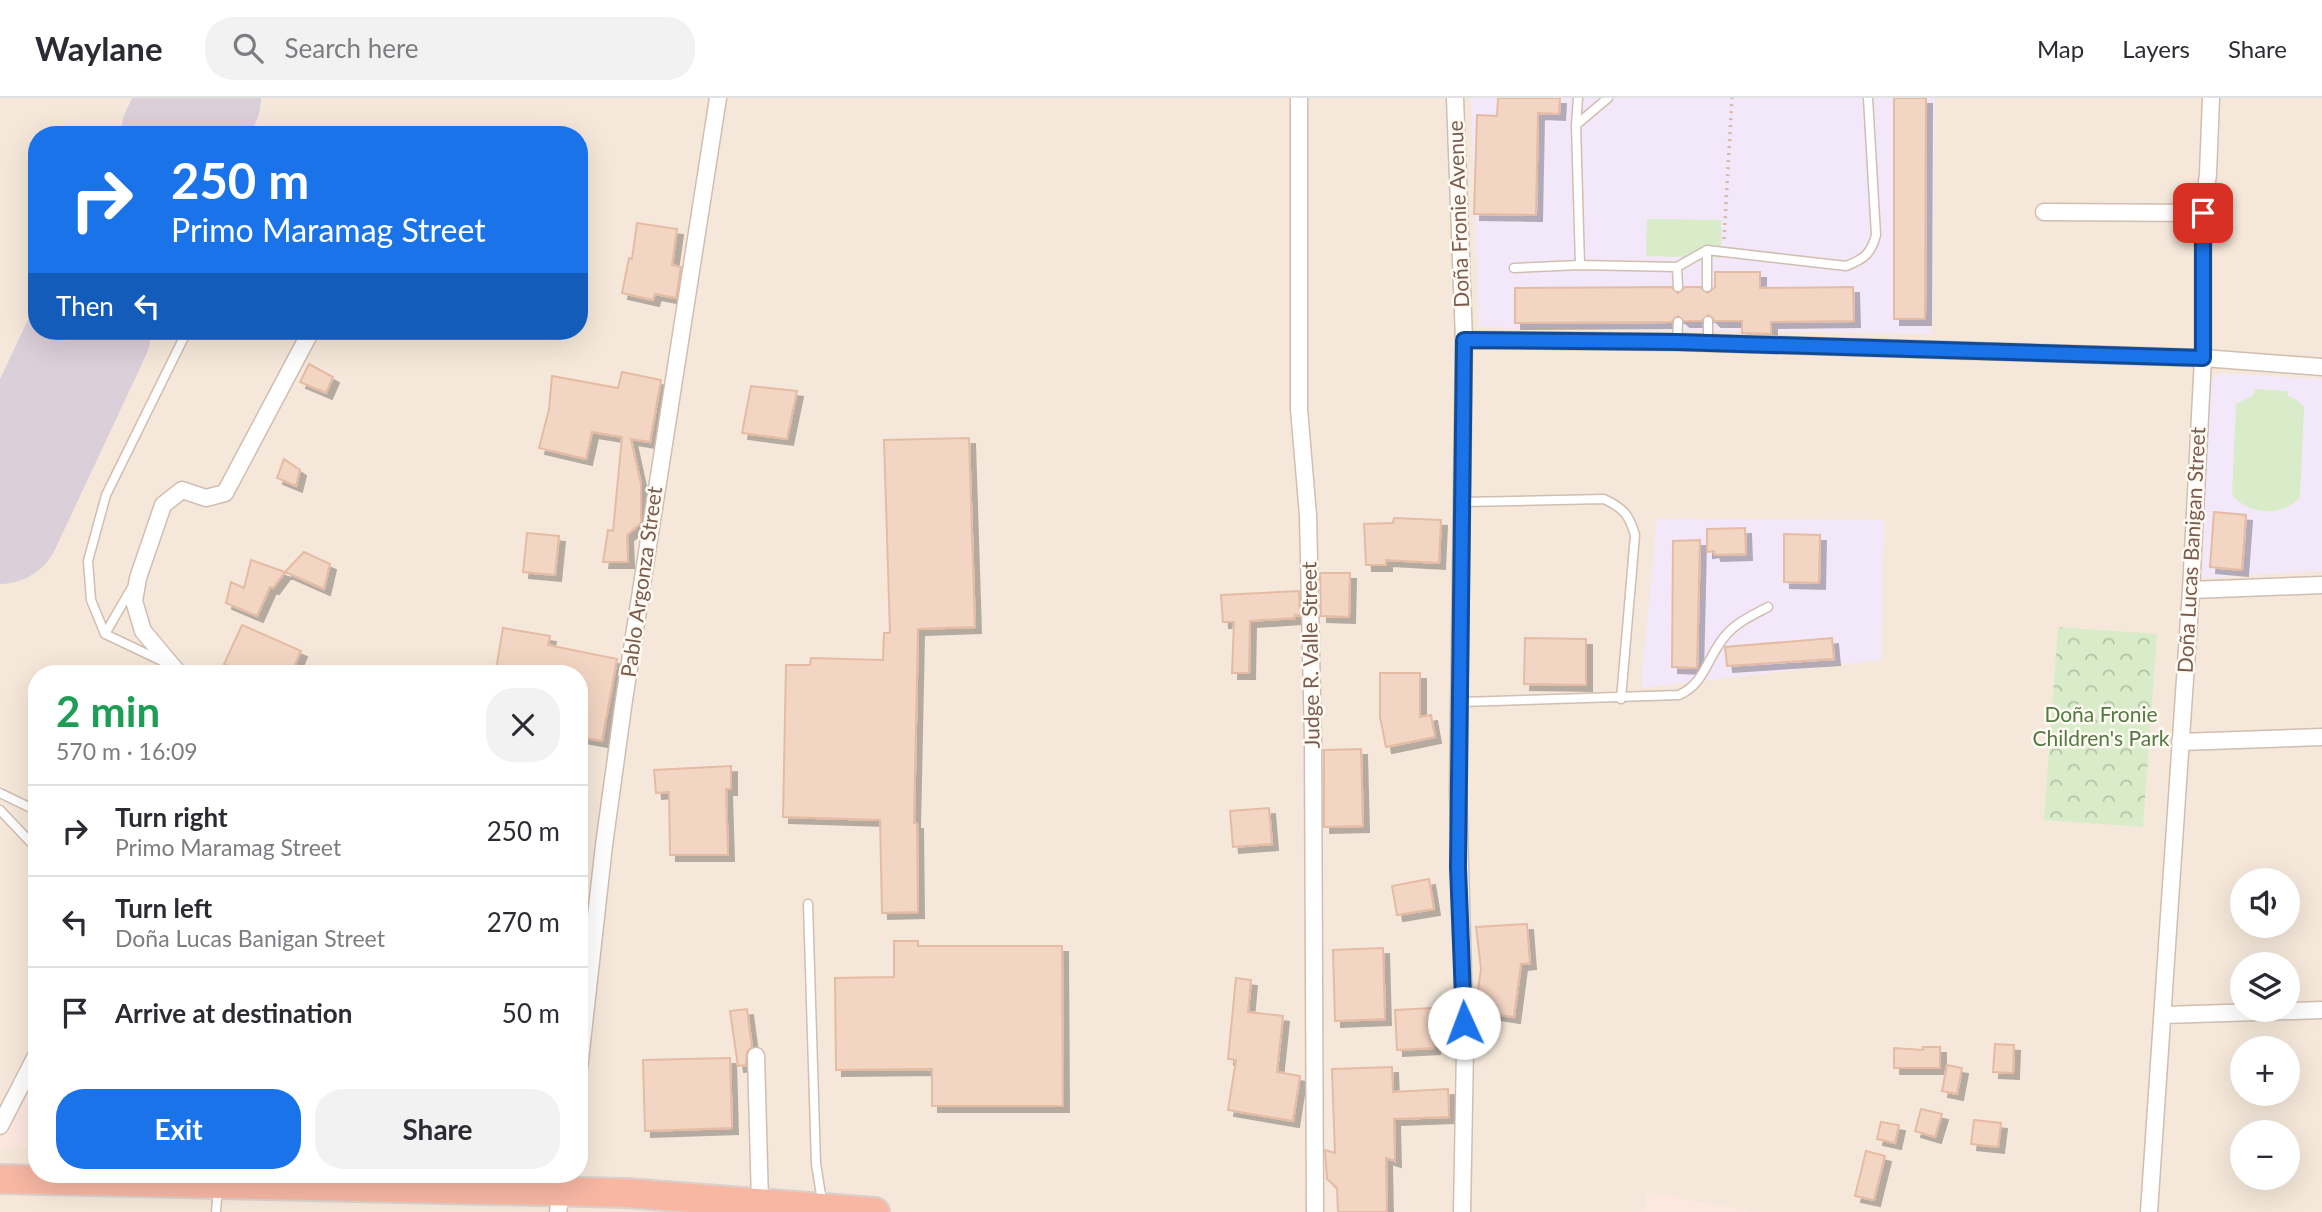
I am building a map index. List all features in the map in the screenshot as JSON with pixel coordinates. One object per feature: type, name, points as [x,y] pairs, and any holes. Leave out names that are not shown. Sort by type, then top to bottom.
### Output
[{"type":"highway","points":[[0,1179],[28,1180]]},
{"type":"highway","points":[[174,1183],[230,1183]]},
{"type":"highway","points":[[334,1183],[760,1202],[875,1212]]},
{"type":"street","name":"Pablo Argonza Street","points":[[588,994],[622,713],[718,98]]},
{"type":"street","name":"Judge R. Valle Street","points":[[1299,98],[1299,410],[1308,515],[1313,742],[1315,1212]]},
{"type":"street","name":"Doña Fronie Avenue","points":[[1455,98],[1464,340],[1458,867],[1465,1049],[1462,1212]]},
{"type":"street","name":"Doña Lucas Banigan Street","points":[[2149,1212],[2191,590],[2203,358],[2203,213],[2208,174],[2211,98]]},
{"type":"street","points":[[2044,212],[2203,213]]},
{"type":"street","points":[[171,665],[143,631],[134,601],[138,578],[163,505],[182,490],[206,498],[225,493],[306,340]]},
{"type":"street","points":[[1464,340],[1677,342],[2203,358],[2322,367]]},
{"type":"street","points":[[2191,590],[2322,585]]},
{"type":"street","points":[[2180,742],[2322,737]]},
{"type":"street","points":[[2164,1015],[2322,1010]]},
{"type":"street","points":[[755,1056],[760,1202]]},
{"type":"street","points":[[0,1126],[28,1072]]},
{"type":"lane","points":[[1578,98],[1576,125],[1580,265]]},
{"type":"lane","points":[[1576,125],[1608,98]]},
{"type":"lane","points":[[1514,268],[1580,265],[1678,267],[1707,250],[1846,266],[1863,259],[1872,250],[1876,235],[1868,98]]},
{"type":"lane","points":[[1707,250],[1707,287]]},
{"type":"lane","points":[[1678,267],[1678,287]]},
{"type":"lane","points":[[1677,342],[1678,321]]},
{"type":"lane","points":[[1708,321],[1709,343]]},
{"type":"lane","points":[[167,665],[105,634],[91,600],[88,561],[106,495],[183,340]]},
{"type":"lane","points":[[1463,502],[1604,499],[1622,508],[1630,517],[1635,535],[1621,699]]},
{"type":"lane","points":[[105,634],[138,578]]},
{"type":"lane","points":[[1461,702],[1621,699],[1679,695],[1693,689],[1725,635],[1768,607]]},
{"type":"lane","points":[[0,793],[28,807]]},
{"type":"lane","points":[[0,810],[28,840]]},
{"type":"lane","points":[[808,904],[816,1164],[824,1209]]},
{"type":"lane","points":[[216,1212],[218,1184]]},
{"type":"path","points":[[1724,254],[1732,98]]},
{"type":"shaded area","points":[[0,98],[2322,98],[2322,1212],[0,1212]]},
{"type":"shaded area","points":[[1471,98],[1935,98],[1932,334],[1479,327]]},
{"type":"shaded area","points":[[2220,373],[2322,379],[2322,571],[2202,578],[2209,383]]},
{"type":"shaded area","points":[[1657,519],[1884,520],[1881,660],[1641,688]]},
{"type":"shaded area","points":[[28,1083],[28,1148],[0,1147]]},
{"type":"shaded area","points":[[1647,1192],[1752,1212],[1644,1212]]},
{"type":"green space","points":[[1647,219],[1721,220],[1721,258],[1646,256]]},
{"type":"green space","points":[[2254,389],[2287,391],[2288,396],[2304,407],[2300,497],[2293,504],[2275,511],[2256,510],[2232,494],[2236,404],[2254,395]]},
{"type":"green space","name":"Doña Fronie Children's Park","points":[[2058,627],[2157,634],[2143,827],[2044,820]]},
{"type":"building","points":[[1498,98],[1560,98],[1559,114],[1538,113],[1536,215],[1474,214],[1477,115],[1497,116]]},
{"type":"building","points":[[1894,98],[1926,98],[1925,319],[1894,319]]},
{"type":"building","points":[[637,223],[677,229],[672,265],[681,267],[676,298],[655,294],[653,300],[622,293],[629,258],[632,259]]},
{"type":"building","points":[[1715,272],[1760,272],[1760,288],[1853,287],[1854,321],[1771,322],[1771,334],[1742,333],[1742,321],[1715,321],[1709,315],[1701,321],[1684,321],[1678,316],[1671,322],[1515,323],[1515,288],[1671,287],[1678,293],[1685,287],[1700,287],[1708,293],[1715,287]]},
{"type":"building","points":[[309,364],[333,377],[326,393],[300,382]]},
{"type":"building","points":[[622,372],[661,380],[650,442],[631,439],[641,484],[641,523],[627,535],[628,562],[603,562],[608,530],[613,531],[622,437],[592,432],[586,459],[539,448],[549,409],[552,376],[618,388]]},
{"type":"building","points":[[751,386],[797,391],[787,439],[742,433]]},
{"type":"building","points":[[969,438],[975,627],[918,629],[914,823],[917,823],[918,912],[882,913],[880,820],[783,817],[786,665],[810,665],[811,658],[883,660],[884,633],[890,633],[884,440]]},
{"type":"building","points":[[284,459],[300,470],[296,486],[277,478]]},
{"type":"building","points":[[2214,512],[2246,515],[2242,570],[2210,567]]},
{"type":"building","points":[[1394,518],[1441,520],[1439,563],[1386,560],[1386,565],[1366,565],[1364,524],[1393,523]]},
{"type":"building","points":[[1745,528],[1746,554],[1715,555],[1714,551],[1707,552],[1707,529]]},
{"type":"building","points":[[527,533],[559,536],[555,575],[523,572]]},
{"type":"building","points":[[1784,534],[1820,535],[1819,583],[1784,582]]},
{"type":"building","points":[[1700,540],[1697,668],[1672,667],[1673,541]]},
{"type":"building","points":[[304,552],[330,564],[324,589],[285,572]]},
{"type":"building","points":[[251,560],[285,572],[273,588],[270,587],[257,616],[226,603],[231,582],[244,588]]},
{"type":"building","points":[[1320,573],[1350,573],[1349,617],[1321,616]]},
{"type":"building","points":[[1299,591],[1300,616],[1250,621],[1249,673],[1232,673],[1234,622],[1223,622],[1221,595]]},
{"type":"building","points":[[242,625],[301,651],[295,665],[224,664]]},
{"type":"building","points":[[503,628],[550,636],[548,645],[617,659],[602,741],[588,739],[588,665],[497,665]]},
{"type":"building","points":[[1525,638],[1586,639],[1586,685],[1524,684]]},
{"type":"building","points":[[1832,638],[1834,659],[1727,666],[1725,647]]},
{"type":"building","points":[[1380,673],[1420,673],[1420,717],[1431,715],[1435,737],[1386,747],[1380,717]]},
{"type":"building","points":[[1361,749],[1363,826],[1324,827],[1324,750]]},
{"type":"building","points":[[731,766],[731,789],[726,789],[728,855],[670,855],[669,792],[656,793],[654,770]]},
{"type":"building","points":[[1269,808],[1272,844],[1233,847],[1230,811]]},
{"type":"building","points":[[1429,879],[1434,909],[1397,915],[1392,886]]},
{"type":"building","points":[[1527,924],[1530,963],[1521,964],[1514,1017],[1475,1011],[1481,969],[1476,927]]},
{"type":"building","points":[[894,941],[918,941],[918,946],[1062,946],[1063,1106],[932,1106],[932,1069],[836,1070],[835,978],[894,977]]},
{"type":"building","points":[[1383,948],[1385,1019],[1335,1021],[1333,950]]},
{"type":"building","points":[[1236,978],[1251,980],[1248,1012],[1283,1016],[1277,1072],[1300,1076],[1293,1121],[1228,1110],[1236,1060],[1228,1059]]},
{"type":"building","points":[[1432,1008],[1434,1048],[1397,1050],[1395,1010]]},
{"type":"building","points":[[747,1009],[752,1047],[747,1052],[746,1065],[738,1066],[730,1011]]},
{"type":"building","points":[[1995,1044],[2014,1045],[2013,1073],[1993,1072]]},
{"type":"building","points":[[1923,1047],[1940,1047],[1940,1068],[1894,1068],[1894,1048],[1923,1050]]},
{"type":"building","points":[[730,1058],[732,1128],[645,1131],[643,1060]]},
{"type":"building","points":[[1947,1065],[1962,1068],[1957,1094],[1942,1091]]},
{"type":"building","points":[[1392,1067],[1393,1092],[1448,1089],[1449,1117],[1394,1119],[1395,1161],[1386,1158],[1387,1212],[1338,1212],[1337,1188],[1327,1179],[1325,1150],[1335,1153],[1332,1069]]},
{"type":"building","points":[[1921,1109],[1942,1114],[1935,1137],[1915,1131]]},
{"type":"building","points":[[1974,1120],[2001,1123],[1998,1147],[1971,1144]]},
{"type":"building","points":[[1881,1122],[1899,1125],[1895,1143],[1877,1139]]},
{"type":"building","points":[[1866,1151],[1885,1156],[1874,1200],[1855,1196]]},
{"type":"runway","points":[[186,126],[200,98]]},
{"type":"runway","points":[[0,523],[86,340]]},
{"type":"route","points":[[1464,1023],[1458,867],[1464,340],[1677,342],[1958,353],[2203,358],[2203,213]]}]
